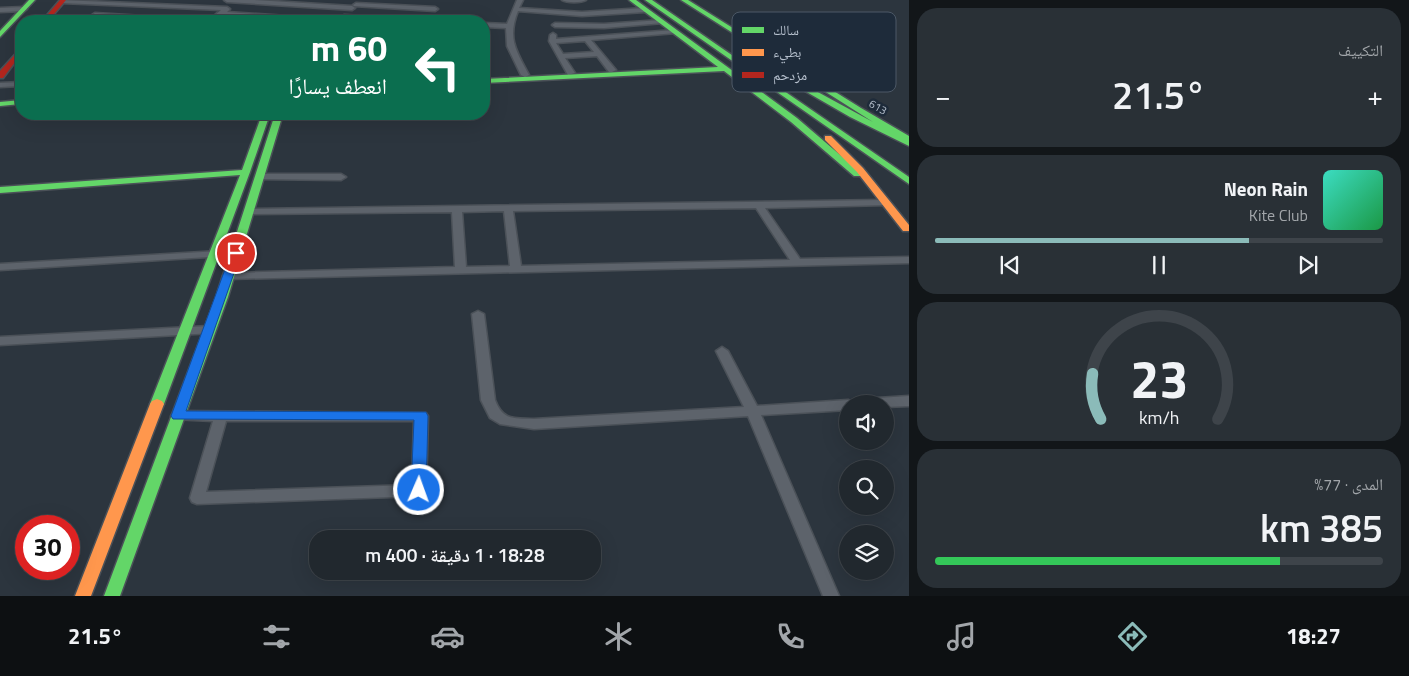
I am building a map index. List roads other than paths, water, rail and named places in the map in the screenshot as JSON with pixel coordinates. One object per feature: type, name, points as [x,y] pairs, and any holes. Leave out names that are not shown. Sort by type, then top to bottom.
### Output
[{"type":"main road","points":[[18,15],[32,0]]},
{"type":"main road","points":[[632,0],[647,5],[732,58]]},
{"type":"main road","name":"613","points":[[684,0],[732,30]]},
{"type":"main road","points":[[50,15],[62,1]]},
{"type":"main road","points":[[668,2],[732,45]]},
{"type":"main road","points":[[647,5],[661,22],[732,75]]},
{"type":"main road","points":[[2,31],[15,18]]},
{"type":"main road","points":[[716,47],[732,60]]},
{"type":"main road","points":[[0,76],[15,57]]},
{"type":"main road","points":[[490,81],[722,67]]},
{"type":"main road","points":[[490,78],[612,70],[637,71]]},
{"type":"main road","points":[[755,92],[819,140],[844,162],[908,231]]},
{"type":"main road","points":[[771,92],[844,152],[872,183],[908,231]]},
{"type":"main road","points":[[781,92],[909,181]]},
{"type":"main road","points":[[802,92],[863,133]]},
{"type":"main road","points":[[812,92],[909,143]]},
{"type":"main road","name":"613","points":[[830,92],[909,138]]},
{"type":"main road","points":[[0,104],[15,103]]},
{"type":"main road","points":[[0,107],[15,106]]},
{"type":"main road","points":[[83,596],[245,177],[264,120]]},
{"type":"main road","points":[[112,596],[236,253],[262,177],[277,120]]},
{"type":"main road","points":[[0,190],[245,177]]},
{"type":"main road","points":[[0,197],[245,177]]},
{"type":"street","points":[[127,4],[134,0]]},
{"type":"street","points":[[147,15],[170,0]]},
{"type":"street","points":[[197,7],[207,0]]},
{"type":"street","points":[[226,0],[278,2],[308,6],[356,4],[392,7],[436,7],[431,15]]},
{"type":"street","points":[[308,6],[316,0]]},
{"type":"street","points":[[392,7],[398,0]]},
{"type":"street","points":[[520,0],[508,26],[509,44],[525,75]]},
{"type":"street","points":[[565,0],[583,0]]},
{"type":"street","points":[[62,1],[197,7],[248,15]]},
{"type":"street","points":[[219,15],[238,1]]},
{"type":"street","points":[[95,15],[103,3]]},
{"type":"street","points":[[346,15],[356,4]]},
{"type":"street","points":[[515,9],[582,14],[647,5]]},
{"type":"street","points":[[0,10],[24,9]]},
{"type":"street","points":[[556,12],[552,41],[571,73]]},
{"type":"street","points":[[554,25],[622,25],[661,22]]},
{"type":"street","points":[[490,25],[508,26]]},
{"type":"street","points":[[622,25],[634,36]]},
{"type":"street","points":[[552,41],[674,32]]},
{"type":"street","points":[[586,38],[612,70]]},
{"type":"street","points":[[561,56],[598,54]]},
{"type":"street","points":[[0,85],[15,84]]},
{"type":"street","points":[[262,177],[341,177]]},
{"type":"street","points":[[250,212],[883,203]]},
{"type":"street","points":[[759,205],[797,263]]},
{"type":"street","points":[[508,208],[516,269]]},
{"type":"street","points":[[456,209],[461,270]]},
{"type":"street","points":[[0,267],[236,253]]},
{"type":"street","points":[[228,276],[909,260]]},
{"type":"street","points":[[478,314],[488,400],[492,413],[500,420],[534,424],[839,405]]},
{"type":"street","points":[[0,341],[209,330]]},
{"type":"street","points":[[722,351],[753,410],[831,596]]},
{"type":"street","points":[[894,402],[909,401]]},
{"type":"street","points":[[178,416],[221,416],[421,416],[419,490],[197,498],[221,416]]}]
